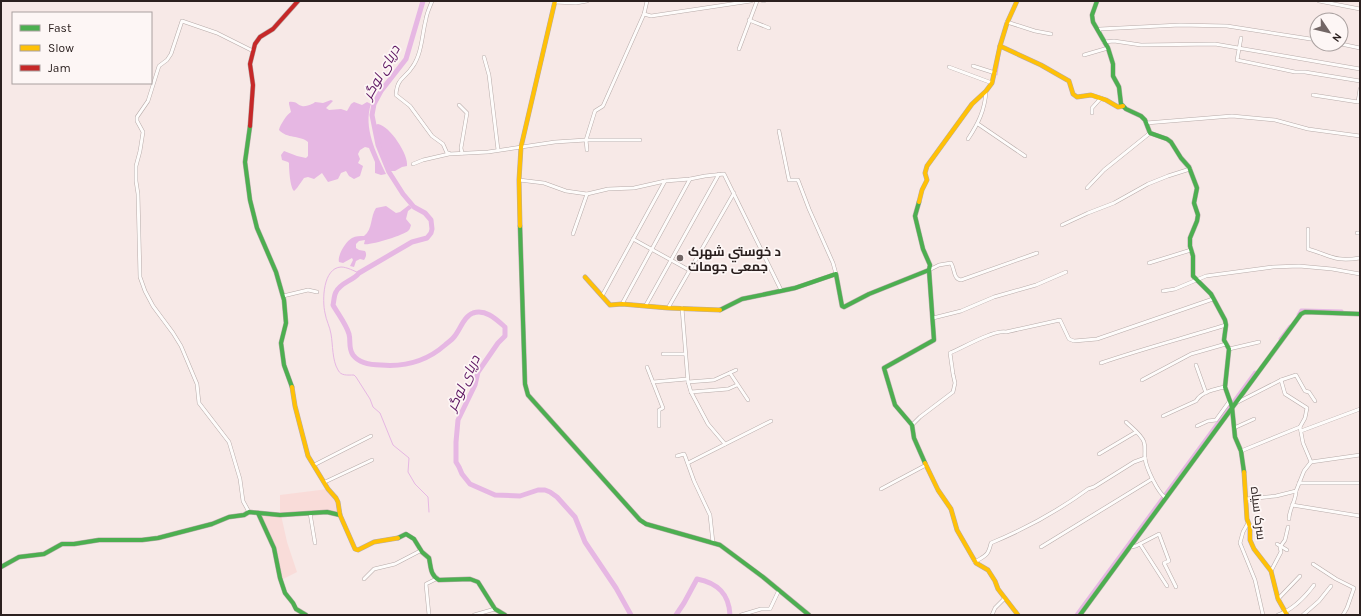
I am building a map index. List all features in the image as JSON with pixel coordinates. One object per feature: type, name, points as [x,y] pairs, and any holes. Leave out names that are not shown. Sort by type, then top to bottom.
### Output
[{"type":"street","points":[[298,1],[273,29],[257,39],[253,51],[250,64],[253,85],[249,140],[245,162],[250,200],[257,228],[276,272],[285,304],[285,330],[281,348],[284,365],[292,386],[295,406],[308,456],[338,502],[340,515],[356,550],[374,542],[401,537],[406,534],[414,538],[420,551],[429,558],[432,576],[439,580],[470,579],[478,582],[482,586],[495,609],[505,615]]},
{"type":"street","points":[[432,1],[426,17],[418,59],[412,68],[401,78],[396,86],[396,94],[410,106],[432,136],[443,144],[447,153],[454,154]]},
{"type":"street","points":[[587,1],[576,3],[554,2],[521,147],[519,180],[525,384],[528,395],[640,520],[646,524],[713,543],[727,550],[809,615]]},
{"type":"street","points":[[587,150],[586,140],[595,111],[603,106],[606,100],[644,14],[647,1]]},
{"type":"street","points":[[644,14],[651,16],[751,1]]},
{"type":"street","points":[[739,49],[757,1]]},
{"type":"street","points":[[1017,1],[1007,22],[992,83],[972,104],[927,166],[925,174],[927,180],[922,190],[915,216],[923,249],[930,265],[929,270],[934,340],[884,368],[895,405],[912,425],[914,438],[938,490],[951,509],[957,530],[976,562],[988,570],[998,589],[1018,615]]},
{"type":"street","points":[[1097,1],[1092,15],[1093,22],[1108,48],[1113,64],[1113,76],[1119,87],[1120,99],[1123,106],[1132,113],[1141,116],[1146,122],[1150,133]]},
{"type":"street","points":[[1319,1],[1360,9]]},
{"type":"street","points":[[749,20],[769,28]]},
{"type":"street","points":[[249,512],[243,500],[240,479],[229,442],[199,403],[197,384],[181,346],[153,306],[140,277],[136,166],[143,132],[137,121],[137,117],[148,101],[159,66],[167,60],[171,54],[182,21],[217,33],[253,51]]},
{"type":"street","points":[[1007,22],[1051,34]]},
{"type":"street","points":[[1099,31],[1100,29],[1208,25],[1227,26],[1309,39]]},
{"type":"street","points":[[1241,38],[1237,60],[1295,72],[1305,72],[1360,81]]},
{"type":"street","points":[[1104,42],[1114,41],[1141,45],[1214,44],[1360,69]]},
{"type":"street","points":[[1349,46],[1360,48]]},
{"type":"street","points":[[1001,47],[1041,65],[1069,81],[1074,94],[1077,97],[1091,95],[1106,100],[1118,107],[1123,106]]},
{"type":"street","points":[[1084,55],[1108,48]]},
{"type":"street","points":[[484,57],[489,75],[498,150]]},
{"type":"street","points":[[949,66],[992,83]]},
{"type":"street","points":[[973,66],[995,73]]},
{"type":"street","points":[[1313,95],[1358,102],[1360,89]]},
{"type":"street","points":[[968,139],[978,124],[986,91]]},
{"type":"street","points":[[1092,114],[1092,108],[1101,98]]},
{"type":"street","points":[[459,105],[467,113],[461,148],[462,153]]},
{"type":"street","points":[[1146,122],[1232,116],[1275,120],[1308,129],[1360,136]]},
{"type":"street","points":[[978,124],[1024,156]]},
{"type":"street","points":[[779,131],[789,180],[798,180],[833,263],[842,306],[844,307],[869,294],[939,265],[951,263],[956,277],[958,280],[961,280],[1037,254]]},
{"type":"street","points":[[1150,133],[1171,142],[1190,169],[1197,188],[1194,203],[1198,215],[1190,238],[1193,256],[1192,276],[1207,290],[1225,320],[1226,325],[1224,335],[1229,349],[1229,362],[1225,386],[1199,396],[1196,401],[1163,416]]},
{"type":"street","points":[[1087,188],[1104,170],[1150,133]]},
{"type":"street","points":[[413,164],[423,160],[454,154],[498,150],[555,142],[586,140],[640,140]]},
{"type":"street","points":[[1062,225],[1114,203],[1148,184],[1190,169]]},
{"type":"street","points":[[646,305],[719,174]]},
{"type":"street","points":[[519,180],[544,182],[566,191],[587,194],[608,189],[634,188],[665,181],[725,174],[781,290]]},
{"type":"street","points":[[622,304],[690,179]]},
{"type":"street","points":[[602,296],[665,181]]},
{"type":"street","points":[[668,308],[734,193]]},
{"type":"street","points":[[573,234],[587,194]]},
{"type":"street","points":[[1308,229],[1308,249],[1333,259],[1340,260],[1360,258]]},
{"type":"street","points":[[633,239],[689,270]]},
{"type":"street","points":[[1149,263],[1191,250]]},
{"type":"street","points":[[1163,291],[1175,289],[1206,276],[1273,267],[1299,266],[1332,269],[1360,274]]},
{"type":"street","points":[[933,318],[961,311],[994,296],[1036,284],[1066,272]]},
{"type":"street","points":[[584,276],[610,305],[646,305],[668,308],[719,310],[742,299],[795,288],[836,274]]},
{"type":"street","points":[[283,296],[308,290],[317,292]]},
{"type":"street","points":[[912,425],[920,416],[953,392],[956,383],[952,374],[950,353],[982,338],[1001,331],[1006,332],[1060,320],[1069,339],[1074,341],[1097,339],[1213,299]]},
{"type":"street","points":[[682,308],[685,354],[691,392],[708,424],[725,444]]},
{"type":"street","points":[[1080,615],[1231,404],[1301,314],[1305,312],[1360,314]]},
{"type":"street","points":[[1101,363],[1136,350],[1175,341],[1226,325]]},
{"type":"street","points":[[1229,349],[1259,342]]},
{"type":"street","points":[[1142,380],[1190,354],[1226,344]]},
{"type":"street","points":[[663,354],[685,354]]},
{"type":"street","points":[[1196,365],[1206,393]]},
{"type":"street","points":[[647,367],[663,408],[659,410],[659,426]]},
{"type":"street","points":[[653,382],[714,380],[736,370]]},
{"type":"street","points":[[730,373],[748,400]]},
{"type":"street","points":[[1197,426],[1208,421],[1216,420],[1231,404],[1281,380],[1296,376],[1305,391],[1309,392],[1315,402]]},
{"type":"street","points":[[1241,451],[1300,427],[1305,418],[1307,408],[1286,394],[1281,380]]},
{"type":"street","points":[[691,392],[728,389],[737,385]]},
{"type":"street","name":"سرک سیاه","points":[[1225,386],[1231,404],[1234,428],[1241,451],[1248,524],[1250,527],[1250,540],[1254,549],[1271,571],[1278,599],[1286,614]]},
{"type":"street","points":[[1301,431],[1360,409]]},
{"type":"street","points":[[1234,428],[1254,420]]},
{"type":"street","points":[[688,463],[771,421]]},
{"type":"street","points":[[1126,422],[1144,442],[1145,458],[1152,479],[1164,497]]},
{"type":"street","points":[[1300,427],[1302,439],[1311,462]]},
{"type":"street","points":[[1099,454],[1136,432]]},
{"type":"street","points":[[314,465],[371,436]]},
{"type":"street","points":[[677,456],[684,454],[694,482],[710,515],[713,543]]},
{"type":"street","points":[[1289,519],[1289,513],[1299,483],[1304,471],[1311,462],[1360,455]]},
{"type":"street","points":[[976,562],[987,554],[990,550],[991,543],[1004,538],[1055,511],[1088,489],[1094,487],[1134,462],[1145,458]]},
{"type":"street","points":[[325,482],[372,460]]},
{"type":"street","points":[[880,489],[926,465]]},
{"type":"street","points":[[1041,547],[1152,479]]},
{"type":"street","points":[[1299,483],[1360,483]]},
{"type":"street","points":[[1246,499],[1276,496],[1296,491]]},
{"type":"street","points":[[1292,505],[1360,516]]},
{"type":"street","points":[[1,567],[19,557],[44,554],[62,544],[74,544],[99,540],[142,540],[158,538],[212,524],[229,517],[244,515],[249,512],[280,514],[327,512],[340,515]]},
{"type":"street","points":[[258,513],[274,548],[281,583],[287,597],[296,608],[306,615]]},
{"type":"street","points":[[310,513],[315,543]]},
{"type":"street","points":[[1248,524],[1243,532],[1240,543],[1255,580],[1263,615]]},
{"type":"street","points":[[1279,545],[1285,540],[1288,527]]},
{"type":"street","points":[[1130,547],[1140,544],[1159,534],[1169,561],[1164,563],[1176,587]]},
{"type":"street","points":[[1140,544],[1167,586]]},
{"type":"street","points":[[1271,571],[1281,552],[1279,545]]},
{"type":"street","points":[[1279,545],[1287,550]]},
{"type":"street","points":[[364,579],[374,569],[394,564],[420,551]]},
{"type":"street","points":[[1314,564],[1336,579],[1354,588],[1347,608],[1342,615]]},
{"type":"street","points":[[1278,599],[1300,576]]},
{"type":"street","points":[[429,615],[426,584],[436,579]]},
{"type":"street","points":[[1278,615],[1286,614],[1314,585]]},
{"type":"street","points":[[1303,615],[1319,601],[1331,586]]},
{"type":"street","points":[[741,615],[755,610],[770,609],[779,590]]},
{"type":"street","points":[[992,615],[995,608],[1005,598]]},
{"type":"street","points":[[474,615],[495,609]]},
{"type":"shaded area","points":[[331,100],[333,101],[326,108],[329,110],[341,109],[347,111],[354,102],[362,105],[367,102],[371,104],[369,113],[370,131],[375,149],[386,174],[381,175],[375,173],[375,162],[369,148],[365,147],[360,150],[358,154],[360,159],[358,163],[363,166],[360,176],[354,179],[349,176],[346,171],[341,173],[338,179],[328,182],[322,173],[314,179],[308,177],[304,178],[294,191],[291,182],[289,163],[282,160],[281,155],[284,151],[306,158],[308,156],[308,142],[301,138],[286,135],[279,130],[284,120],[291,112],[289,102],[294,102],[300,106],[304,106],[315,102],[323,103]]},
{"type":"shaded area","points":[[378,124],[388,130],[398,142],[405,155],[407,166],[391,171],[377,137],[375,125]]},
{"type":"shaded area","points":[[409,205],[412,208],[408,211],[406,219],[411,225],[408,231],[379,242],[364,244],[365,240],[359,241],[356,244],[356,248],[365,251],[366,256],[364,260],[360,259],[356,261],[354,267],[350,266],[353,260],[352,258],[343,263],[339,262],[342,249],[347,242],[356,236],[364,236],[367,233],[376,208],[386,206],[396,213],[400,212]]},
{"type":"shaded area","points":[[328,489],[336,498],[340,515],[335,513],[281,515],[287,542],[297,572],[281,580],[275,556],[258,513],[280,514],[280,495]]},
{"type":"waterway","name":"دریای لوگر","points":[[423,1],[406,59],[381,91],[374,104],[372,115],[378,145],[389,172],[403,194],[414,207],[425,213],[431,220],[431,233],[427,238],[412,242],[359,273],[344,284],[335,293],[333,305],[348,330],[353,355],[362,362],[373,365],[407,364],[431,355],[452,339],[467,317],[473,313],[482,312],[494,318],[505,327],[505,336],[498,343],[478,372],[475,385],[458,420],[456,462],[462,474],[470,484],[495,495],[520,496],[538,490],[545,490],[557,497],[575,517],[585,542],[616,588],[631,615]]},
{"type":"waterway","points":[[997,75],[1000,54]]},
{"type":"waterway","points":[[359,273],[343,267],[335,269],[330,273],[325,286],[324,307],[332,338],[336,366],[344,375],[354,375],[356,377],[370,399],[373,407],[380,413],[393,445],[409,458],[408,472],[415,484],[428,497],[429,512]]},
{"type":"waterway","points":[[1298,315],[1301,310],[1342,311]]},
{"type":"waterway","points":[[1280,339],[1290,326]]},
{"type":"waterway","points":[[1076,615],[1255,372]]},
{"type":"waterway","name":"دریای لوگر","points":[[676,615],[697,579],[711,583],[725,595],[730,615]]},
{"type":"traffic: fast","points":[[1097,1],[1092,15],[1093,22],[1108,48],[1113,64],[1113,76],[1119,87],[1121,104],[1126,109],[1141,116],[1145,120],[1150,133],[1171,142],[1181,158],[1189,167],[1197,188],[1194,203],[1198,215],[1190,238],[1190,246],[1193,256],[1193,276],[1211,294],[1225,320],[1226,325],[1224,340],[1229,349],[1225,387],[1232,407],[1235,437],[1241,451],[1244,472]]},
{"type":"traffic: fast","points":[[250,126],[245,162],[250,200],[257,228],[276,272],[284,300],[286,323],[281,343],[284,365],[292,387]]},
{"type":"traffic: fast","points":[[919,202],[915,216],[923,249],[930,265],[929,270],[934,340],[884,368],[895,405],[912,425],[914,438],[925,463]]},
{"type":"traffic: fast","points":[[520,226],[525,384],[528,395],[640,520],[646,524],[720,545],[763,577],[809,615]]},
{"type":"traffic: fast","points":[[720,310],[742,299],[795,288],[836,274],[842,306],[844,307],[869,294],[929,270]]},
{"type":"traffic: fast","points":[[1080,615],[1301,314],[1305,312],[1360,314]]},
{"type":"traffic: fast","points":[[1,567],[19,557],[44,554],[62,544],[74,544],[99,540],[142,540],[158,538],[212,524],[229,517],[244,515],[249,512],[280,515],[327,512],[340,515]]},
{"type":"traffic: fast","points":[[258,513],[274,548],[280,578],[285,593],[296,609],[306,615]]},
{"type":"traffic: fast","points":[[398,538],[406,534],[414,539],[422,552],[429,558],[432,573],[439,580],[470,579],[478,582],[495,609],[505,615]]},
{"type":"traffic: slow","points":[[520,226],[519,180],[521,147],[555,1]]},
{"type":"traffic: slow","points":[[919,202],[922,190],[927,180],[925,173],[927,166],[972,104],[992,83],[1000,46],[1007,23],[1017,1]]},
{"type":"traffic: slow","points":[[1000,46],[1041,65],[1069,81],[1073,94],[1077,97],[1091,95],[1106,100],[1118,107],[1123,106]]},
{"type":"traffic: slow","points":[[585,277],[610,305],[622,304],[720,310]]},
{"type":"traffic: slow","points":[[292,387],[295,406],[308,456],[328,489],[336,498],[340,515],[355,549],[358,550],[374,542],[398,538]]},
{"type":"traffic: slow","points":[[925,463],[938,490],[951,509],[957,530],[976,563],[988,570],[998,589],[1018,615]]},
{"type":"traffic: slow","points":[[1244,472],[1250,540],[1254,549],[1271,571],[1278,599],[1287,615]]},
{"type":"traffic: jam","points":[[250,126],[253,85],[250,64],[255,44],[260,37],[273,29],[298,1]]},
{"type":"place","name":"د خوستي شهرک جمعی جومات","points":[[680,258]]}]
